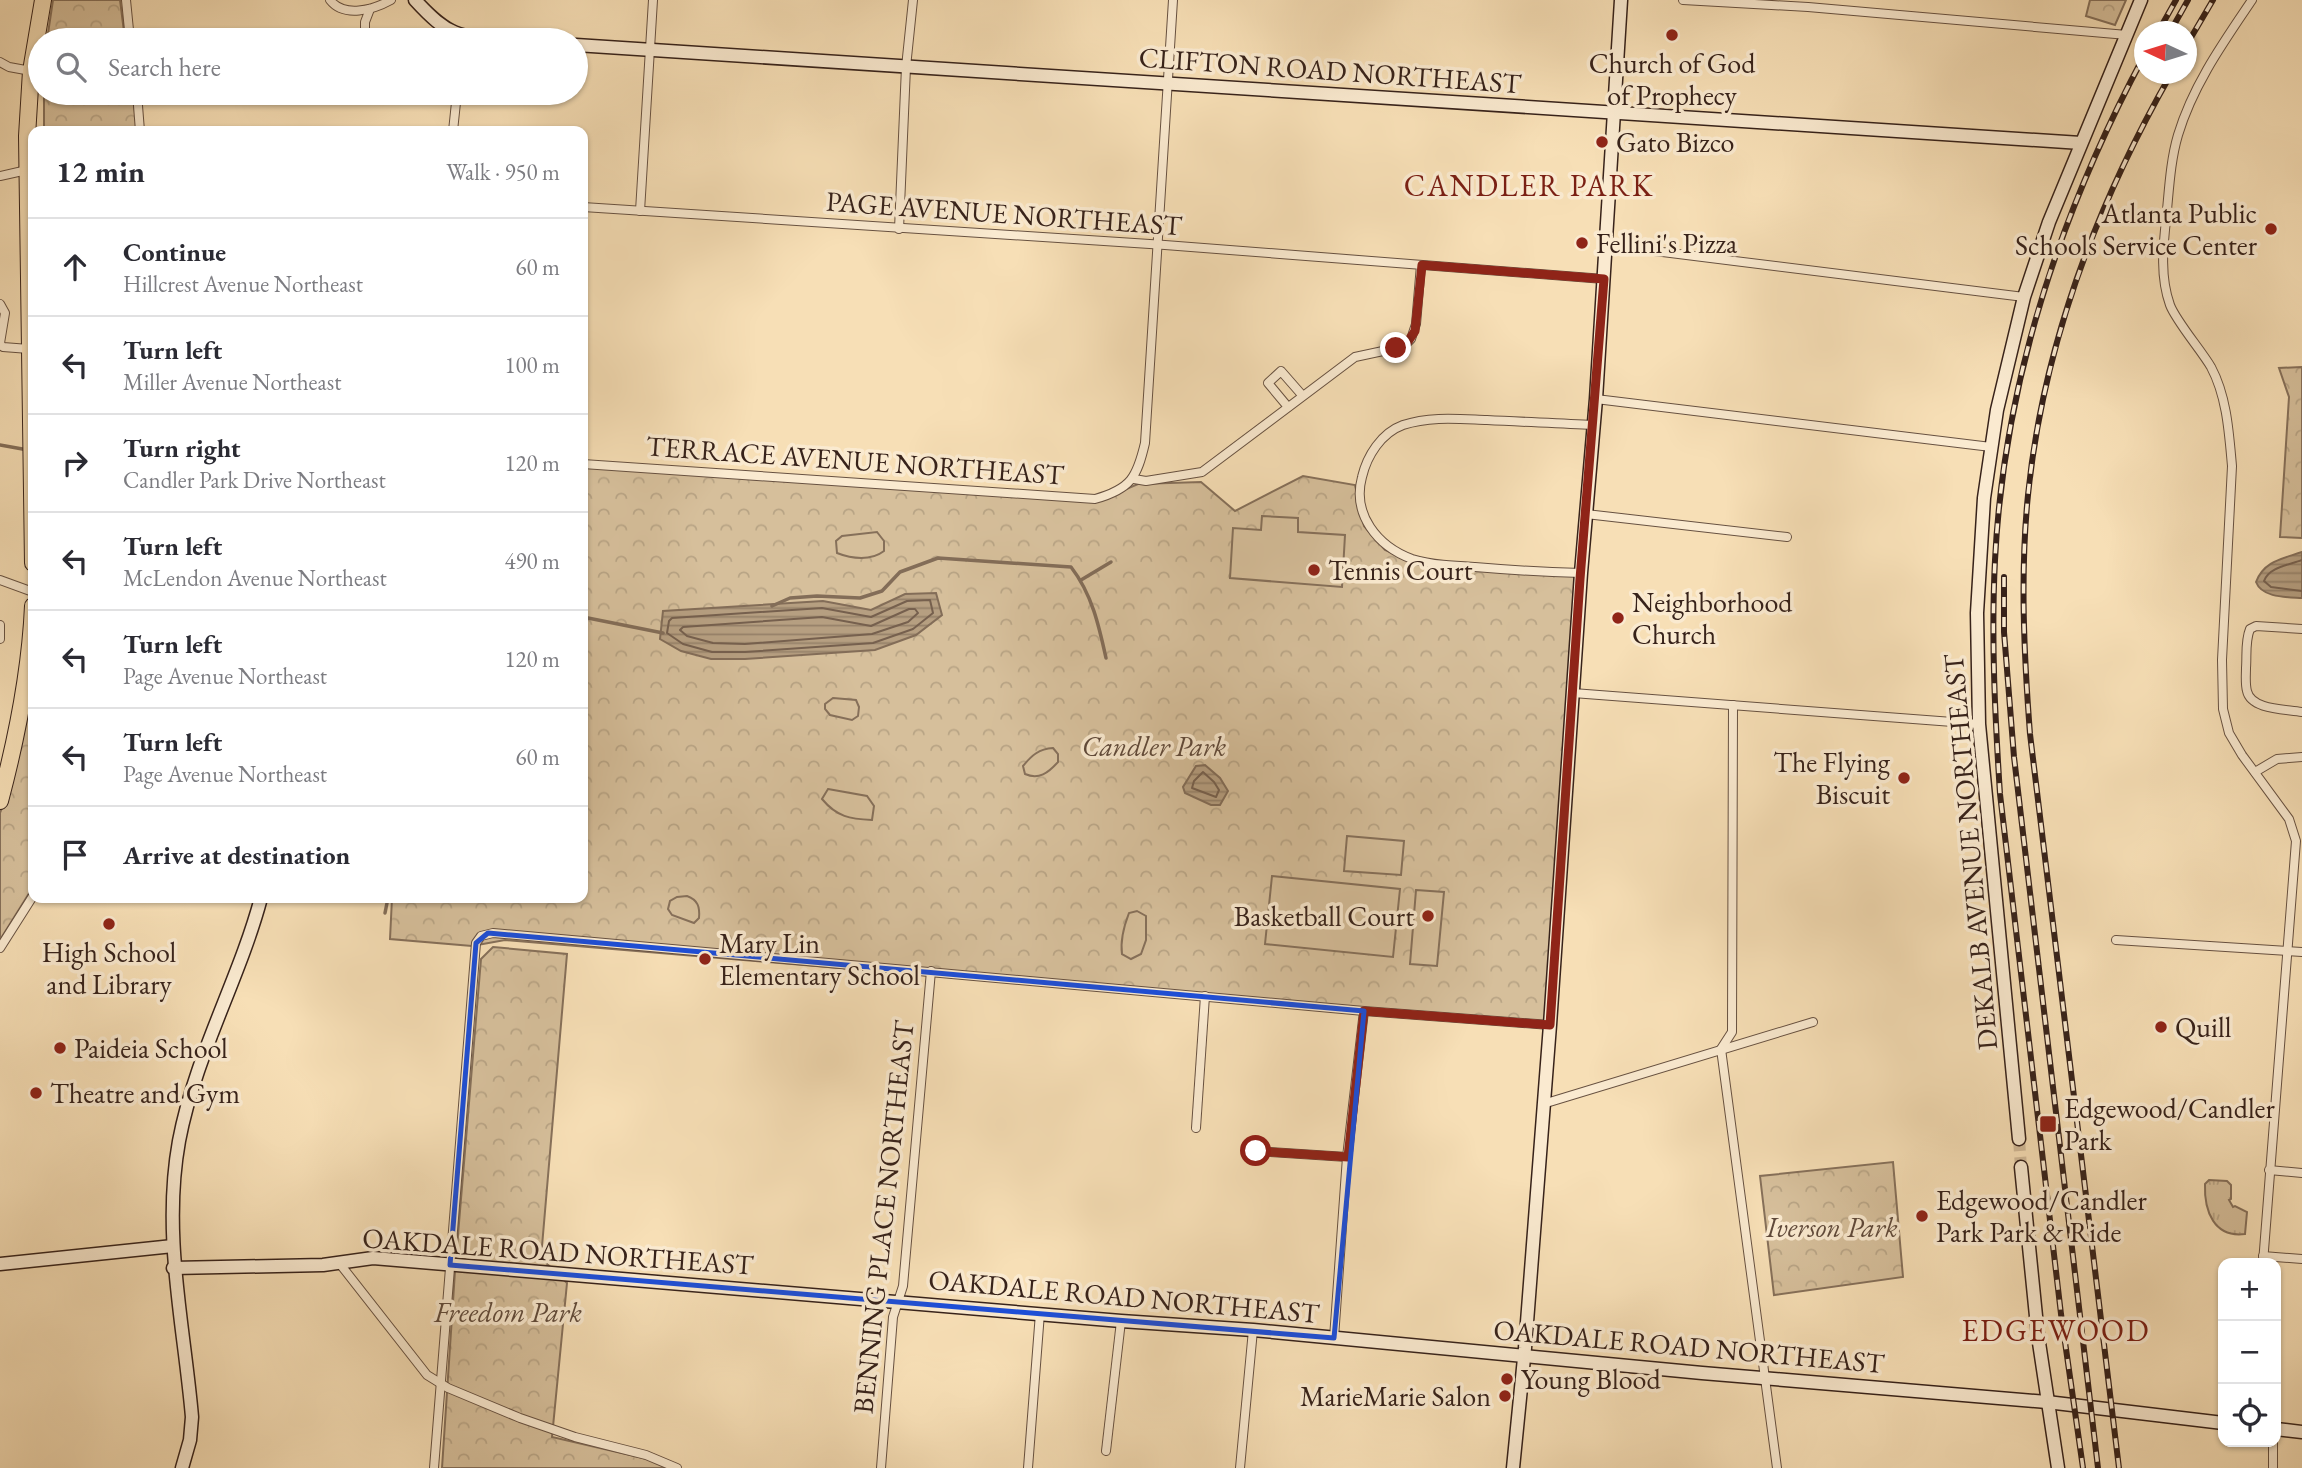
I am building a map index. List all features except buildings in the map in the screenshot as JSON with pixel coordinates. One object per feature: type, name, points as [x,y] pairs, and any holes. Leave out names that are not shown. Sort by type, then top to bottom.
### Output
[{"type":"highway","points":[[38,28],[43,0]]},
{"type":"highway","points":[[29,126],[30,105]]},
{"type":"highway","points":[[28,145],[28,260]]},
{"type":"highway","points":[[0,801],[10,765],[28,669]]},
{"type":"street","points":[[126,0],[129,28]]},
{"type":"street","points":[[330,0],[343,10],[370,9],[391,0]]},
{"type":"street","points":[[415,0],[444,28]]},
{"type":"street","points":[[640,211],[653,0]]},
{"type":"street","points":[[899,229],[906,67],[913,0]]},
{"type":"street","points":[[1173,0],[1145,443],[1134,479],[1146,481],[1202,472],[1354,357],[1396,348],[1411,339],[1416,324],[1422,265]]},
{"type":"street","points":[[1513,1468],[1550,1025],[1581,573],[1596,399],[1621,0]]},
{"type":"street","points":[[1683,0],[1808,4],[2127,36]]},
{"type":"street","name":"DEKALB AVENUE NORTHEAST","points":[[2019,1139],[1979,724],[1976,662],[1984,499],[2005,372],[2024,297],[2049,222],[2141,0]]},
{"type":"street","points":[[2252,0],[2210,62],[2188,106],[2177,138],[2170,179],[2163,273],[2171,307],[2212,370],[2225,409],[2232,466],[2222,660],[2223,709],[2230,733],[2289,818],[2296,841],[2263,1258]]},
{"type":"street","points":[[365,28],[370,9]]},
{"type":"street","name":"CLIFTON ROAD NORTHEAST","points":[[588,47],[2081,143]]},
{"type":"street","points":[[0,62],[9,67],[28,70]]},
{"type":"street","points":[[138,105],[139,126]]},
{"type":"street","points":[[454,126],[456,105]]},
{"type":"street","points":[[0,175],[27,170]]},
{"type":"street","name":"PAGE AVENUE NORTHEAST","points":[[588,207],[1158,245],[1604,279]]},
{"type":"street","points":[[1606,245],[2024,297]]},
{"type":"street","points":[[0,304],[5,313],[0,344],[3,347],[28,349]]},
{"type":"street","points":[[1288,407],[1268,383],[1281,371],[1302,396]]},
{"type":"street","points":[[1596,399],[1991,447]]},
{"type":"street","points":[[1581,573],[1452,566],[1412,558],[1387,546],[1370,528],[1360,508],[1358,490],[1373,451],[1386,434],[1402,426],[1431,419],[1594,425]]},
{"type":"street","name":"TERRACE AVENUE NORTHEAST","points":[[588,464],[1095,499],[1109,495],[1134,479]]},
{"type":"street","points":[[1586,514],[1787,537]]},
{"type":"street","points":[[0,580],[28,590]]},
{"type":"street","points":[[0,625],[0,639]]},
{"type":"street","points":[[2302,629],[2256,626],[2250,629],[2247,637],[2246,681],[2251,700],[2258,704],[2302,712]]},
{"type":"street","points":[[1573,693],[1979,724]]},
{"type":"street","points":[[1733,705],[1732,1032],[1721,1049],[1777,1468]]},
{"type":"street","points":[[2255,772],[2277,759],[2302,757]]},
{"type":"street","points":[[0,948],[29,903]]},
{"type":"street","points":[[182,1468],[190,1440],[192,1417],[173,1268],[174,1185],[184,1121],[209,1040],[244,951],[259,903]]},
{"type":"street","points":[[434,1468],[476,943],[484,935],[499,933],[772,960],[931,971],[1364,1011],[1550,1025]]},
{"type":"street","points":[[2116,940],[2302,952]]},
{"type":"street","name":"BENNING PLACE NORTHEAST","points":[[881,1468],[893,1317],[903,1286],[931,971]]},
{"type":"street","points":[[1196,1128],[1205,996]]},
{"type":"street","points":[[1334,1338],[1348,1157],[1364,1011]]},
{"type":"street","points":[[1543,1104],[1813,1022]]},
{"type":"street","points":[[1256,1151],[1348,1157]]},
{"type":"street","points":[[2021,1167],[2047,1402],[2058,1468]]},
{"type":"street","points":[[2269,1170],[2302,1173]]},
{"type":"street","points":[[0,1264],[173,1246]]},
{"type":"street","name":"OAKDALE ROAD NORTHEAST","points":[[173,1268],[340,1264],[373,1258],[1253,1330],[2047,1402],[2218,1422]]},
{"type":"street","points":[[2281,1260],[2302,1259]]},
{"type":"street","points":[[340,1264],[427,1375],[440,1384],[520,1418],[575,1437],[646,1455],[677,1468]]},
{"type":"street","points":[[1028,1468],[1040,1313]]},
{"type":"street","points":[[1106,1451],[1121,1321]]},
{"type":"street","points":[[1240,1468],[1253,1330]]},
{"type":"street","points":[[2281,1430],[2302,1432]]},
{"type":"street","points":[[2273,1447],[2273,1468]]},
{"type":"highlighted area","points":[[488,933],[1364,1011],[1334,1338],[450,1265],[476,943]]},
{"type":"green space","points":[[53,0],[120,0],[124,28],[49,28]]},
{"type":"green space","points":[[2090,0],[2126,0],[2115,25],[2086,16]]},
{"type":"green space","points":[[44,105],[134,105],[136,126],[44,126]]},
{"type":"green space","points":[[2302,367],[2302,538],[2280,537],[2289,397],[2279,368]]},
{"type":"green space","name":"Candler Park","points":[[588,467],[1096,502],[1138,484],[1201,482],[1235,511],[1303,476],[1355,485],[1364,526],[1385,550],[1418,564],[1577,574],[1546,1027],[505,940],[472,946],[390,939],[392,903],[588,903]]},
{"type":"green space","points":[[1262,516],[1298,518],[1298,532],[1345,535],[1342,587],[1230,578],[1233,528],[1261,530]]},
{"type":"green space","points":[[877,532],[884,541],[884,551],[879,554],[861,558],[837,553],[836,541],[842,536]]},
{"type":"green space","points":[[28,676],[28,895],[0,940],[0,813],[12,782]]},
{"type":"green space","points":[[833,698],[856,700],[859,707],[858,716],[852,720],[830,715],[825,704]]},
{"type":"green space","points":[[1053,748],[1058,754],[1058,762],[1051,769],[1039,776],[1025,774],[1023,766],[1030,759],[1040,751]]},
{"type":"green space","points":[[828,789],[867,796],[874,806],[872,820],[850,818],[833,810],[822,799]]},
{"type":"green space","points":[[1347,836],[1404,841],[1401,875],[1344,871]]},
{"type":"green space","points":[[1272,876],[1400,889],[1393,957],[1265,944]]},
{"type":"green space","points":[[1416,890],[1444,892],[1437,966],[1410,964]]},
{"type":"green space","points":[[687,896],[699,907],[699,918],[694,923],[672,915],[668,909],[670,901]]},
{"type":"green space","points":[[1137,911],[1146,916],[1146,940],[1141,954],[1131,959],[1122,954],[1122,938],[1129,913]]},
{"type":"green space","name":"Freedom Park","points":[[493,947],[567,954],[541,1258],[567,1283],[552,1437],[656,1461],[667,1468],[442,1468],[481,959]]},
{"type":"green space","name":"Iverson Park","points":[[1893,1162],[1903,1277],[1774,1295],[1760,1176]]},
{"type":"green space","points":[[2209,1180],[2227,1181],[2231,1185],[2229,1200],[2233,1207],[2247,1212],[2245,1234],[2226,1232],[2213,1221],[2205,1194],[2205,1184]]},
{"type":"water","points":[[2302,552],[2302,598],[2276,596],[2259,587],[2256,582],[2264,569],[2281,559]]},
{"type":"water","points":[[936,593],[942,615],[916,635],[875,650],[711,659],[681,651],[660,639],[663,611],[823,601],[871,610],[905,594]]},
{"type":"water","points":[[1205,765],[1220,778],[1228,791],[1220,805],[1211,805],[1185,793],[1183,787],[1196,766]]},
{"type":"waterway","points":[[0,445],[28,450]]},
{"type":"waterway","points":[[772,606],[790,598],[860,598],[882,591],[900,572],[938,558],[1071,567],[1089,599],[1106,658]]},
{"type":"waterway","points":[[1081,580],[1111,562]]},
{"type":"waterway","points":[[588,618],[663,633]]},
{"type":"waterway","points":[[385,913],[387,903]]},
{"type":"tunnel","points":[[2019,1139],[2021,1167]]},
{"type":"railway","points":[[2164,21],[2176,0]]},
{"type":"railway","points":[[2176,21],[2188,0]]},
{"type":"railway","points":[[2197,27],[2213,0]]},
{"type":"railway","points":[[2083,1468],[2061,1314],[2000,794],[1994,677],[1995,560],[2010,428],[2041,300],[2062,237],[2087,176],[2134,76]]},
{"type":"railway","points":[[2119,1468],[2030,734],[2024,555],[2035,439],[2061,330],[2098,224],[2120,173],[2166,84]]},
{"type":"railway","points":[[2004,577],[2004,632],[2014,757],[2098,1468]]},
{"type":"place","name":"Church of God of Prophecy","points":[[1672,35]]},
{"type":"place","name":"Gato Bizco","points":[[1602,142]]},
{"type":"place","name":"Atlanta Public Schools Service Center","points":[[2271,229]]},
{"type":"place","name":"Fellini's Pizza","points":[[1582,243]]},
{"type":"place","name":"Tennis Court","points":[[1314,570]]},
{"type":"place","name":"Neighborhood Church","points":[[1618,618]]},
{"type":"place","name":"The Flying Biscuit","points":[[1904,778]]},
{"type":"place","name":"Basketball Court","points":[[1428,916]]},
{"type":"place","name":"High School and Library","points":[[109,924]]},
{"type":"place","name":"Mary Lin Elementary School","points":[[705,959]]},
{"type":"place","name":"Quill","points":[[2161,1027]]},
{"type":"place","name":"Paideia School","points":[[60,1048]]},
{"type":"place","name":"Theatre and Gym","points":[[36,1093]]},
{"type":"place","name":"Edgewood/Candler Park","points":[[2048,1124]]},
{"type":"place","name":"Edgewood/Candler Park Park & Ride","points":[[1922,1216]]},
{"type":"place","name":"Young Blood","points":[[1507,1379]]},
{"type":"place","name":"MarieMarie Salon","points":[[1505,1396]]},
{"type":"district","name":"CANDLER PARK","points":[[1529,186]]},
{"type":"district","name":"EDGEWOOD","points":[[2056,1331]]},
{"type":"route","points":[[1256,1151],[1348,1157],[1364,1011],[1550,1025],[1580,579],[1604,279],[1422,265],[1415,331],[1407,343],[1396,348]]}]
